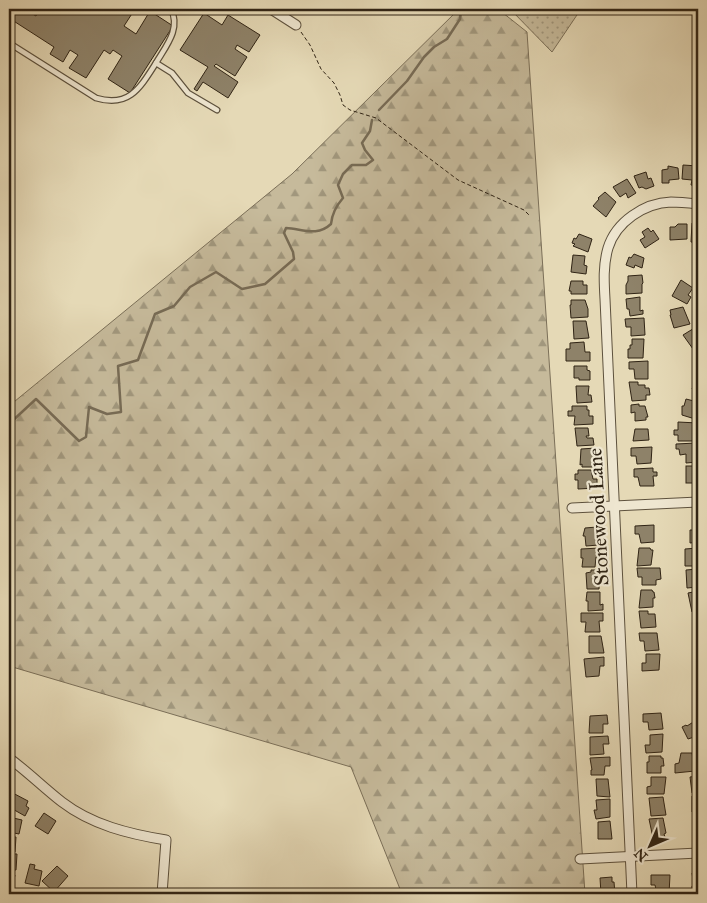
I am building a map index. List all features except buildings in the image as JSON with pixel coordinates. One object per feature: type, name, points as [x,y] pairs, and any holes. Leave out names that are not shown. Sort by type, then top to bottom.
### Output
[{"type":"street","points":[[271,9],[296,25]]},
{"type":"street","name":"Stonewood Lane","points":[[632,894],[605,267],[608,248],[626,221],[648,207],[672,202],[698,204]]},
{"type":"street","points":[[572,508],[698,502]]},
{"type":"street","points":[[10,762],[63,803],[93,821],[133,835],[166,840],[162,894]]},
{"type":"street","points":[[580,859],[698,853]]},
{"type":"lane","points":[[9,43],[96,98],[103,100],[125,99],[134,94],[156,63],[173,34],[175,20],[171,9]]},
{"type":"lane","points":[[156,63],[172,73],[188,93],[217,110]]},
{"type":"path","points":[[296,25],[310,45],[321,69],[334,83],[343,105],[350,110],[376,118],[458,180],[524,210],[529,215]]},
{"type":"green space","points":[[459,9],[498,9],[527,32],[585,894],[402,894],[351,767],[9,666],[9,406],[292,174]]},
{"type":"green space","points":[[510,9],[581,9],[552,52]]},
{"type":"waterway","points":[[379,110],[407,81],[424,57],[434,47],[447,39],[460,19],[461,10],[463,9]]},
{"type":"waterway","points":[[9,424],[36,399],[79,441],[86,437],[89,407],[107,414],[121,412],[118,366],[138,360],[155,314],[174,306],[190,287],[216,272],[242,289],[265,284],[294,259],[293,252],[284,233],[286,228],[315,231],[326,228],[331,224],[332,216],[343,198],[338,185],[343,174],[352,165],[366,165],[373,160],[362,143],[370,131],[372,120]]}]
